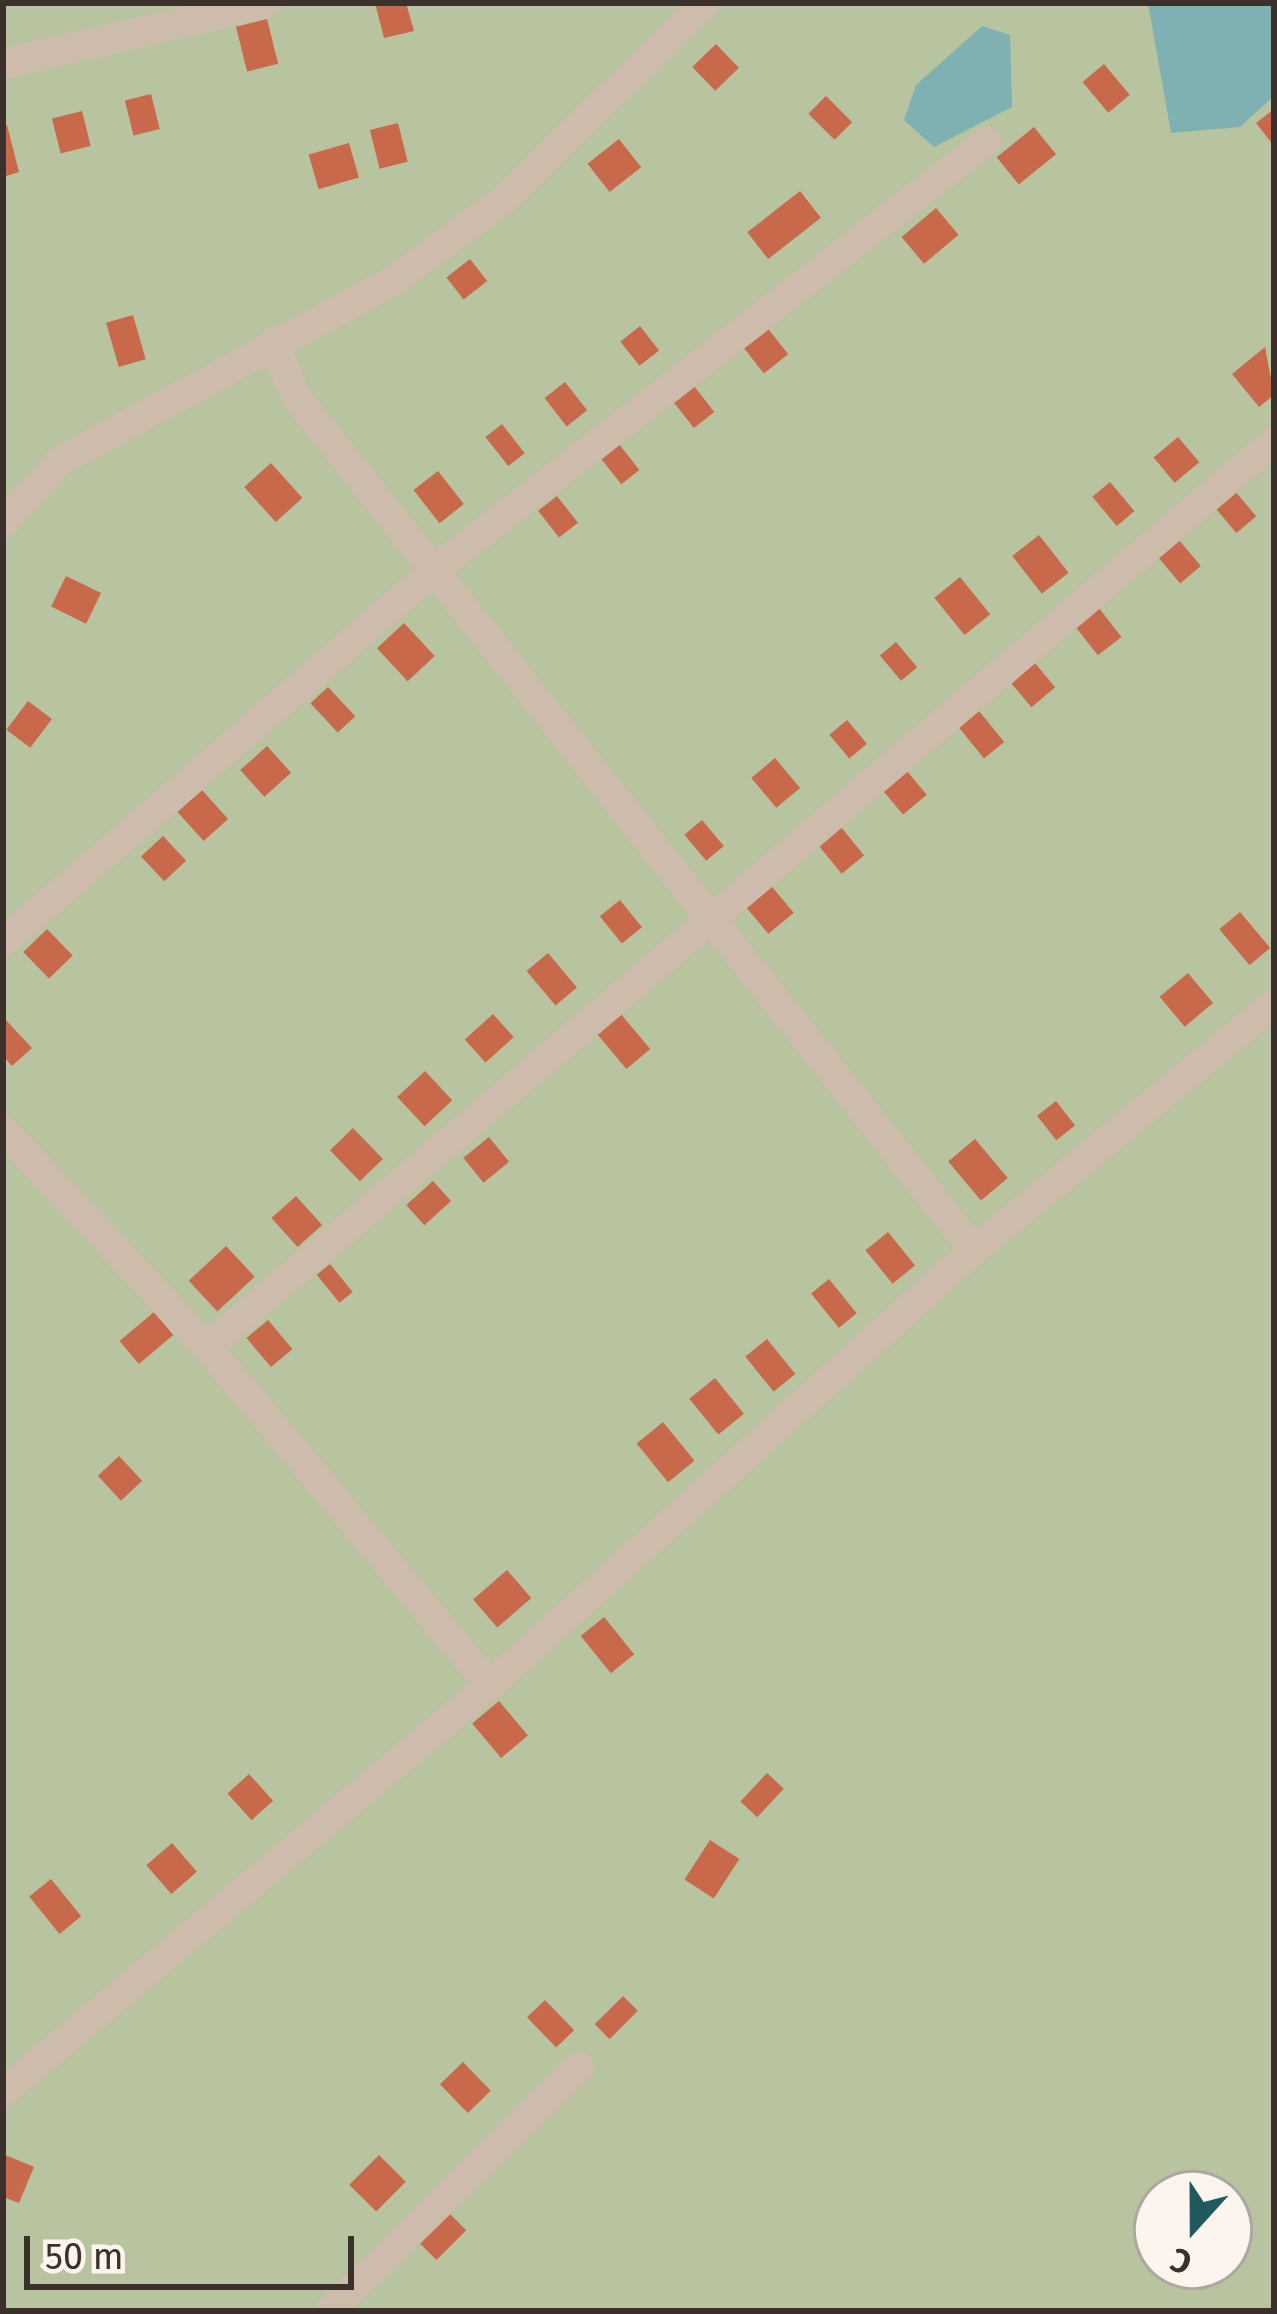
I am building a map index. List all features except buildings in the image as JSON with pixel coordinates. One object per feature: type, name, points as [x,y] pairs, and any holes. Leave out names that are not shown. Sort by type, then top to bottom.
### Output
[{"type":"street","points":[[3,64],[268,3]]},
{"type":"street","points":[[3,524],[60,461],[396,279],[503,200],[705,3]]},
{"type":"street","points":[[3,942],[437,568],[987,141]]},
{"type":"street","points":[[273,342],[296,397],[437,568],[705,916],[974,1250]]},
{"type":"street","points":[[208,1347],[705,916],[1274,441]]},
{"type":"street","points":[[3,2092],[490,1685],[974,1250],[1274,1004]]},
{"type":"street","points":[[3,1130],[208,1347],[490,1685]]},
{"type":"street","points":[[330,2311],[580,2067]]},
{"type":"green space","points":[[3,3],[1274,3],[1274,2311],[3,2311]]},
{"type":"water","points":[[1148,3],[1274,3],[1274,96],[1240,127],[1171,133]]},
{"type":"water","points":[[982,26],[1010,35],[1012,107],[934,147],[904,120],[916,85]]}]
